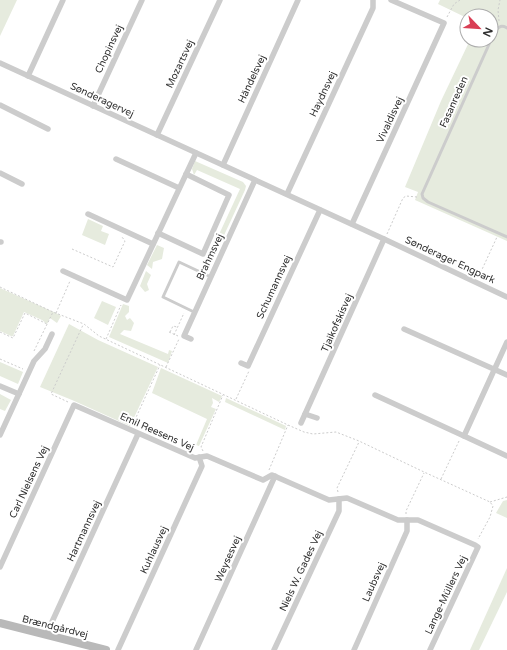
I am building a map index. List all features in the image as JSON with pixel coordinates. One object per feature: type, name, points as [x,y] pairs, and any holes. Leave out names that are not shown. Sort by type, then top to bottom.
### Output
[{"type":"street","points":[[28,76],[64,0]]},
{"type":"street","name":"Chopinsvej","points":[[93,106],[142,0]]},
{"type":"street","name":"Mozartsvej","points":[[157,135],[220,0]]},
{"type":"street","name":"Händelsvej","points":[[222,165],[298,0]]},
{"type":"street","name":"Haydnsvej","points":[[287,194],[373,8],[373,0]]},
{"type":"street","points":[[391,0],[444,23]]},
{"type":"street","name":"Vivaldisvej","points":[[352,224],[444,23]]},
{"type":"street","name":"Sønderagervej","points":[[0,63],[384,239]]},
{"type":"street","points":[[0,105],[48,129]]},
{"type":"street","points":[[63,271],[127,300],[196,153]]},
{"type":"street","points":[[116,159],[179,188]]},
{"type":"street","points":[[0,173],[22,184]]},
{"type":"street","points":[[158,233],[203,254],[229,194],[186,174]]},
{"type":"street","name":"Brahmsvej","points":[[184,336],[255,180]]},
{"type":"street","name":"Schumannsvej","points":[[248,366],[320,210]]},
{"type":"street","points":[[88,214],[153,244]]},
{"type":"street","name":"Sønderager Engpark","points":[[384,239],[507,297]]},
{"type":"street","name":"Tjaikofskisvej","points":[[301,423],[384,239]]},
{"type":"street","points":[[404,329],[507,375]]},
{"type":"street","points":[[0,435],[28,372],[35,359],[45,349],[52,334]]},
{"type":"street","points":[[184,336],[191,339]]},
{"type":"street","points":[[464,436],[507,342]]},
{"type":"street","points":[[241,362],[248,366]]},
{"type":"street","points":[[0,386],[19,394]]},
{"type":"street","points":[[375,395],[507,456]]},
{"type":"street","name":"Emil Reesens Vej","points":[[74,405],[195,458],[207,456]]},
{"type":"street","name":"Carl Nielsens Vej","points":[[0,567],[74,405]]},
{"type":"street","points":[[305,414],[317,418]]},
{"type":"street","name":"Hartmannsvej","points":[[46,635],[138,434]]},
{"type":"street","points":[[207,456],[263,480],[274,476],[329,500],[347,498],[398,520],[418,520],[476,546]]},
{"type":"street","name":"Kuhlausvej","points":[[118,650],[202,466],[199,457]]},
{"type":"street","name":"Weysesvej","points":[[196,650],[274,476]]},
{"type":"street","name":"Niels W. Gades Vej","points":[[274,650],[339,510],[338,499]]},
{"type":"street","name":"Laubsvej","points":[[354,650],[407,531],[407,520]]},
{"type":"street","name":"Lange-Müllers Vej","points":[[430,650],[476,546]]},
{"type":"street","name":"Brændgårdvej","points":[[0,623],[106,650]]},
{"type":"lane","points":[[499,27],[503,26],[507,28]]},
{"type":"lane","name":"Fasanreden","points":[[423,198],[422,194],[487,48]]},
{"type":"lane","points":[[423,198],[428,202],[507,237]]},
{"type":"lane","points":[[194,312],[163,297],[179,262],[211,277]]},
{"type":"path","points":[[444,23],[454,4],[460,0]]},
{"type":"path","points":[[384,239],[403,198],[411,195],[423,198]]},
{"type":"path","points":[[476,282],[499,233]]},
{"type":"path","points":[[72,249],[113,267],[125,241],[121,236]]},
{"type":"path","points":[[56,313],[73,275]]},
{"type":"path","points":[[0,287],[53,312],[84,324],[90,331],[106,339],[288,425],[313,434],[336,432],[360,441],[490,502],[493,506],[490,517],[476,546]]},
{"type":"path","points":[[106,339],[124,299]]},
{"type":"path","points":[[178,328],[173,326],[169,332],[173,334],[178,328],[186,308]]},
{"type":"path","points":[[35,350],[53,312]]},
{"type":"path","points":[[0,332],[13,338],[25,313],[47,324]]},
{"type":"path","points":[[74,405],[51,394],[84,324]]},
{"type":"path","points":[[166,367],[179,339],[184,336]]},
{"type":"path","points":[[0,359],[28,372]]},
{"type":"path","points":[[130,430],[161,365]]},
{"type":"path","points":[[236,400],[249,371],[248,366]]},
{"type":"path","points":[[207,456],[201,447],[224,394]]},
{"type":"path","points":[[274,476],[268,469],[288,425]]},
{"type":"path","points":[[441,480],[461,438],[464,436]]},
{"type":"path","points":[[338,499],[337,488],[360,441]]},
{"type":"path","points":[[407,520],[406,511],[424,472]]},
{"type":"path","points":[[490,502],[507,497]]},
{"type":"shaded area","points":[[0,0],[17,0],[0,36]]},
{"type":"shaded area","points":[[440,0],[507,0],[507,241],[415,200],[418,192],[405,187],[441,101],[466,48],[499,48],[499,8],[459,8],[459,14],[438,4]]},
{"type":"shaded area","points":[[195,161],[243,182],[246,186],[213,259],[209,256],[240,189],[197,170],[194,175],[192,169]]},
{"type":"shaded area","points":[[88,219],[103,226],[101,231],[109,234],[105,245],[82,235]]},
{"type":"shaded area","points":[[157,245],[164,248],[162,259],[153,262],[152,269],[147,265]]},
{"type":"shaded area","points":[[146,271],[151,275],[147,284],[149,290],[145,292],[140,286]]},
{"type":"shaded area","points":[[0,288],[61,316],[57,323],[50,318],[47,324],[42,320],[24,312],[13,336],[0,331]]},
{"type":"shaded area","points":[[102,301],[116,307],[108,325],[94,318]]},
{"type":"shaded area","points":[[123,304],[129,306],[129,312],[125,316],[127,320],[130,318],[134,323],[131,331],[124,330],[120,334],[168,354],[169,350],[172,351],[168,363],[109,337]]},
{"type":"shaded area","points":[[69,324],[98,340],[158,367],[130,426],[40,387]]},
{"type":"shaded area","points":[[0,362],[23,372],[18,384],[0,376]]},
{"type":"shaded area","points":[[161,368],[222,396],[219,402],[212,398],[213,403],[211,407],[216,409],[199,446],[196,445],[207,419],[152,393]]},
{"type":"shaded area","points":[[0,394],[11,400],[5,411],[0,409]]},
{"type":"shaded area","points":[[226,398],[286,426],[285,430],[225,402]]},
{"type":"shaded area","points":[[507,500],[507,518],[496,513],[503,501]]},
{"type":"shaded area","points":[[507,568],[507,592],[479,650],[470,650]]}]
